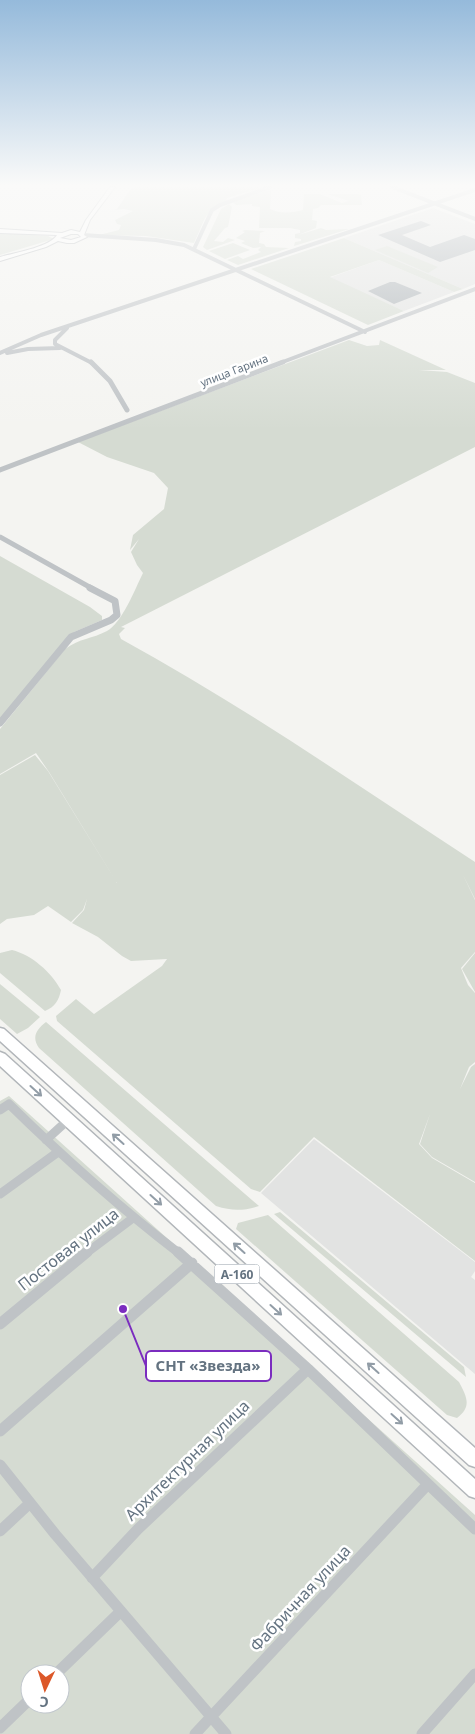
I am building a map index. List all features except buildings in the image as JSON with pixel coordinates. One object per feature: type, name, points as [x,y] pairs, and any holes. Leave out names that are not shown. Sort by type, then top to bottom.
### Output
[{"type":"main road","name":"А-160","points":[[0,1033],[475,1459]]},
{"type":"main road","name":"А-160","points":[[0,1058],[475,1490]]},
{"type":"street","points":[[233,268],[365,332]]},
{"type":"street","points":[[0,354],[41,335],[243,268]]},
{"type":"street","name":"улица Гарина","points":[[0,470],[475,289]]},
{"type":"street","points":[[68,326],[56,340],[55,344],[100,369],[128,410]]},
{"type":"street","points":[[0,354],[28,349],[60,348]]},
{"type":"street","points":[[0,537],[38,560],[115,601],[117,615],[111,620],[71,637],[0,723]]},
{"type":"street","points":[[4,1107],[46,1140],[132,1218],[192,1263],[308,1369],[475,1529]]},
{"type":"street","points":[[46,1140],[68,1120]]},
{"type":"street","points":[[0,1194],[58,1152]]},
{"type":"street","name":"Постовая улица","points":[[0,1324],[79,1258],[132,1218]]},
{"type":"street","points":[[0,1431],[192,1263]]},
{"type":"street","name":"Архитектурная улица","points":[[92,1578],[138,1529],[308,1369]]},
{"type":"street","points":[[0,1464],[92,1578],[226,1734]]},
{"type":"street","name":"Фабричная улица","points":[[195,1734],[428,1484]]},
{"type":"street","points":[[0,1531],[30,1503]]},
{"type":"street","points":[[66,1664],[121,1611]]},
{"type":"street","points":[[422,1734],[475,1674]]},
{"type":"street","points":[[0,1728],[20,1709]]},
{"type":"shaded area","points":[[356,268],[330,277],[404,311],[368,325],[251,269]]},
{"type":"shaded area","points":[[357,268],[398,268],[454,292],[404,311],[329,278]]},
{"type":"shaded area","points":[[398,268],[414,268],[463,289],[454,292]]},
{"type":"shaded area","points":[[414,268],[475,268],[475,284],[463,289]]},
{"type":"shaded area","points":[[416,268],[436,268],[428,273]]},
{"type":"shaded area","points":[[349,340],[367,346],[379,345],[380,340],[446,370],[419,370],[447,372],[475,383],[475,447],[121,627],[125,628],[119,634],[121,639],[212,691],[475,862],[475,899],[463,875],[475,900],[475,952],[461,968],[468,985],[475,993],[475,1062],[469,1067],[460,1089],[471,1067],[475,1064],[475,1182],[432,1157],[420,1144],[430,1114],[419,1144],[432,1158],[475,1183],[475,1261],[314,1137],[260,1192],[251,1189],[57,1021],[56,1016],[76,999],[94,1014],[162,966],[167,959],[131,961],[98,937],[72,923],[84,910],[87,899],[83,910],[71,922],[48,906],[34,915],[7,919],[0,924],[0,775],[35,755],[48,771],[117,883],[49,772],[36,753],[0,774],[0,729],[65,649],[107,631],[118,621],[143,573],[131,552],[139,539],[130,550],[133,535],[164,509],[168,488],[154,473],[107,457],[78,442]]},
{"type":"shaded area","points":[[0,556],[90,607],[102,616],[102,620],[74,632],[0,719]]},
{"type":"shaded area","points":[[12,950],[34,960],[57,983],[61,990],[58,1000],[45,1011],[0,973],[0,953]]},
{"type":"shaded area","points":[[475,953],[475,992],[462,969]]},
{"type":"shaded area","points":[[0,984],[40,1017],[28,1028],[17,1034],[0,1019]]},
{"type":"shaded area","points":[[46,1022],[259,1206],[238,1210],[216,1206],[39,1048],[35,1037],[40,1027]]},
{"type":"shaded area","points":[[9,1096],[475,1515],[475,1734],[0,1734],[0,1101]]},
{"type":"shaded area","points":[[314,1139],[475,1262],[475,1271],[471,1277],[475,1280],[475,1374],[261,1193]]},
{"type":"shaded area","points":[[280,1212],[464,1367],[466,1377],[274,1214]]},
{"type":"shaded area","points":[[268,1215],[459,1382],[467,1401],[462,1414],[457,1418],[447,1415],[236,1229],[238,1223]]},
{"type":"place","name":"СНТ «Звезда»","points":[[123,1309]]}]
